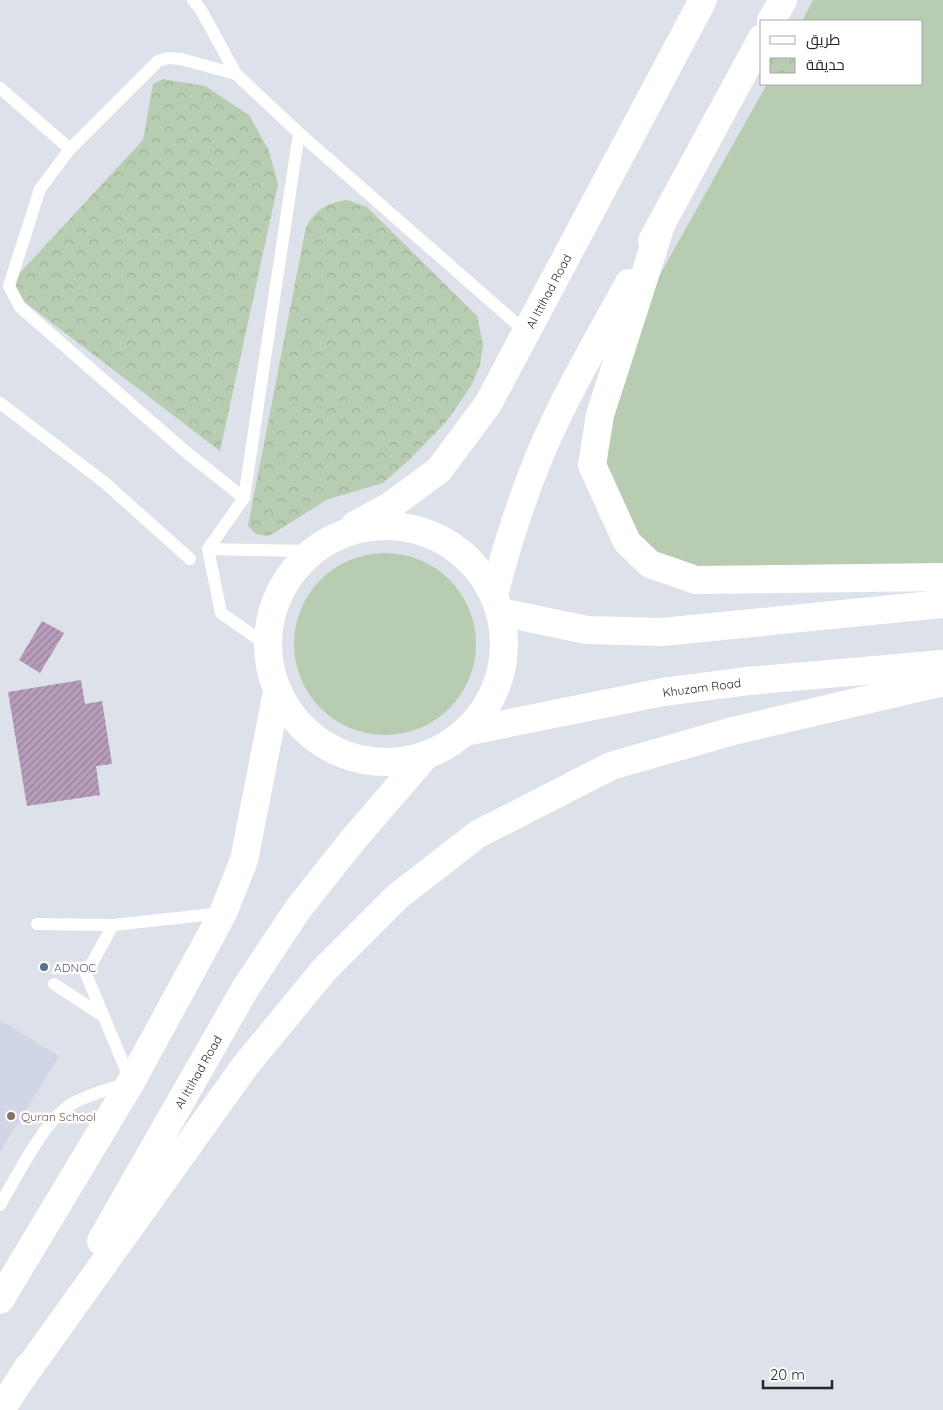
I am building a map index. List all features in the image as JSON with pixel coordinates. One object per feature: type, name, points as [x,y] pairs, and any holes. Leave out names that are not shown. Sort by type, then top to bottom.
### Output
[{"type":"main road","name":"Al Ittihad Road","points":[[341,534],[365,518],[390,506],[439,470],[488,404],[703,0]]},
{"type":"main road","points":[[772,20],[782,0]]},
{"type":"main road","points":[[760,42],[576,381],[540,457],[501,566],[497,603],[504,644],[500,677],[486,707],[465,732],[447,745],[426,755],[392,762],[356,758],[324,745],[296,722],[277,692],[270,669],[267,644],[272,609],[288,577],[313,550],[341,534],[377,526],[412,529],[446,542],[474,565],[497,603],[587,630],[662,632],[943,604]]},
{"type":"main road","points":[[661,225],[600,415],[592,465],[627,542],[650,564],[696,580],[943,577]]},
{"type":"main road","name":"Khuzam Road","points":[[465,732],[664,692],[748,681],[943,664]]},
{"type":"main road","points":[[19,1382],[245,1066],[324,970],[398,896],[478,834],[611,766],[733,731],[943,682]]},
{"type":"main road","points":[[0,1300],[131,1082],[223,913],[244,860],[277,692]]},
{"type":"main road","name":"Al Ittihad Road","points":[[1,1410],[19,1382],[245,989],[304,902],[352,841],[426,755]]},
{"type":"lane","points":[[193,0],[201,10],[236,74],[526,332]]},
{"type":"lane","points":[[236,74],[181,59],[169,58],[158,61],[70,149],[40,188],[9,286],[12,296],[27,313],[186,452],[244,498]]},
{"type":"lane","points":[[0,88],[70,149]]},
{"type":"lane","points":[[267,644],[221,613],[208,549],[244,498],[299,132]]},
{"type":"lane","points":[[0,403],[104,482],[190,559]]},
{"type":"lane","points":[[208,549],[313,550]]},
{"type":"lane","points":[[37,924],[113,925],[223,913]]},
{"type":"lane","points":[[0,1206],[47,1128],[61,1111],[80,1100],[131,1082],[86,974],[113,925]]},
{"type":"lane","points":[[54,984],[103,1016]]},
{"type":"shaded area","name":"Quran School","points":[[0,1020],[59,1056],[0,1152]]},
{"type":"green space","points":[[813,0],[943,0],[943,566],[677,578],[608,525],[599,401],[658,278],[766,85],[923,85],[923,20],[803,20]]},
{"type":"green space","points":[[163,79],[205,86],[249,115],[269,151],[278,184],[220,451],[22,300],[14,288],[17,276],[143,140],[153,84]]},
{"type":"green space","points":[[347,200],[367,207],[477,316],[483,345],[480,365],[471,386],[446,422],[409,460],[383,483],[328,499],[269,536],[256,534],[248,526],[306,227],[323,208]]},
{"type":"green space","points":[[394,553],[403,554],[428,563],[450,579],[466,601],[475,626],[475,662],[466,687],[450,709],[428,725],[412,731],[394,735],[376,735],[367,734],[342,725],[327,715],[314,702],[304,687],[295,662],[294,635],[295,626],[304,601],[314,586],[327,573],[342,563],[367,554]]},
{"type":"building","points":[[42,621],[64,633],[40,673],[19,660]]},
{"type":"building","points":[[81,680],[85,704],[102,701],[112,764],[96,766],[100,795],[27,806],[8,692]]},
{"type":"place","name":"ADNOC","points":[[44,967]]},
{"type":"place","name":"Quran School","points":[[11,1116]]}]
